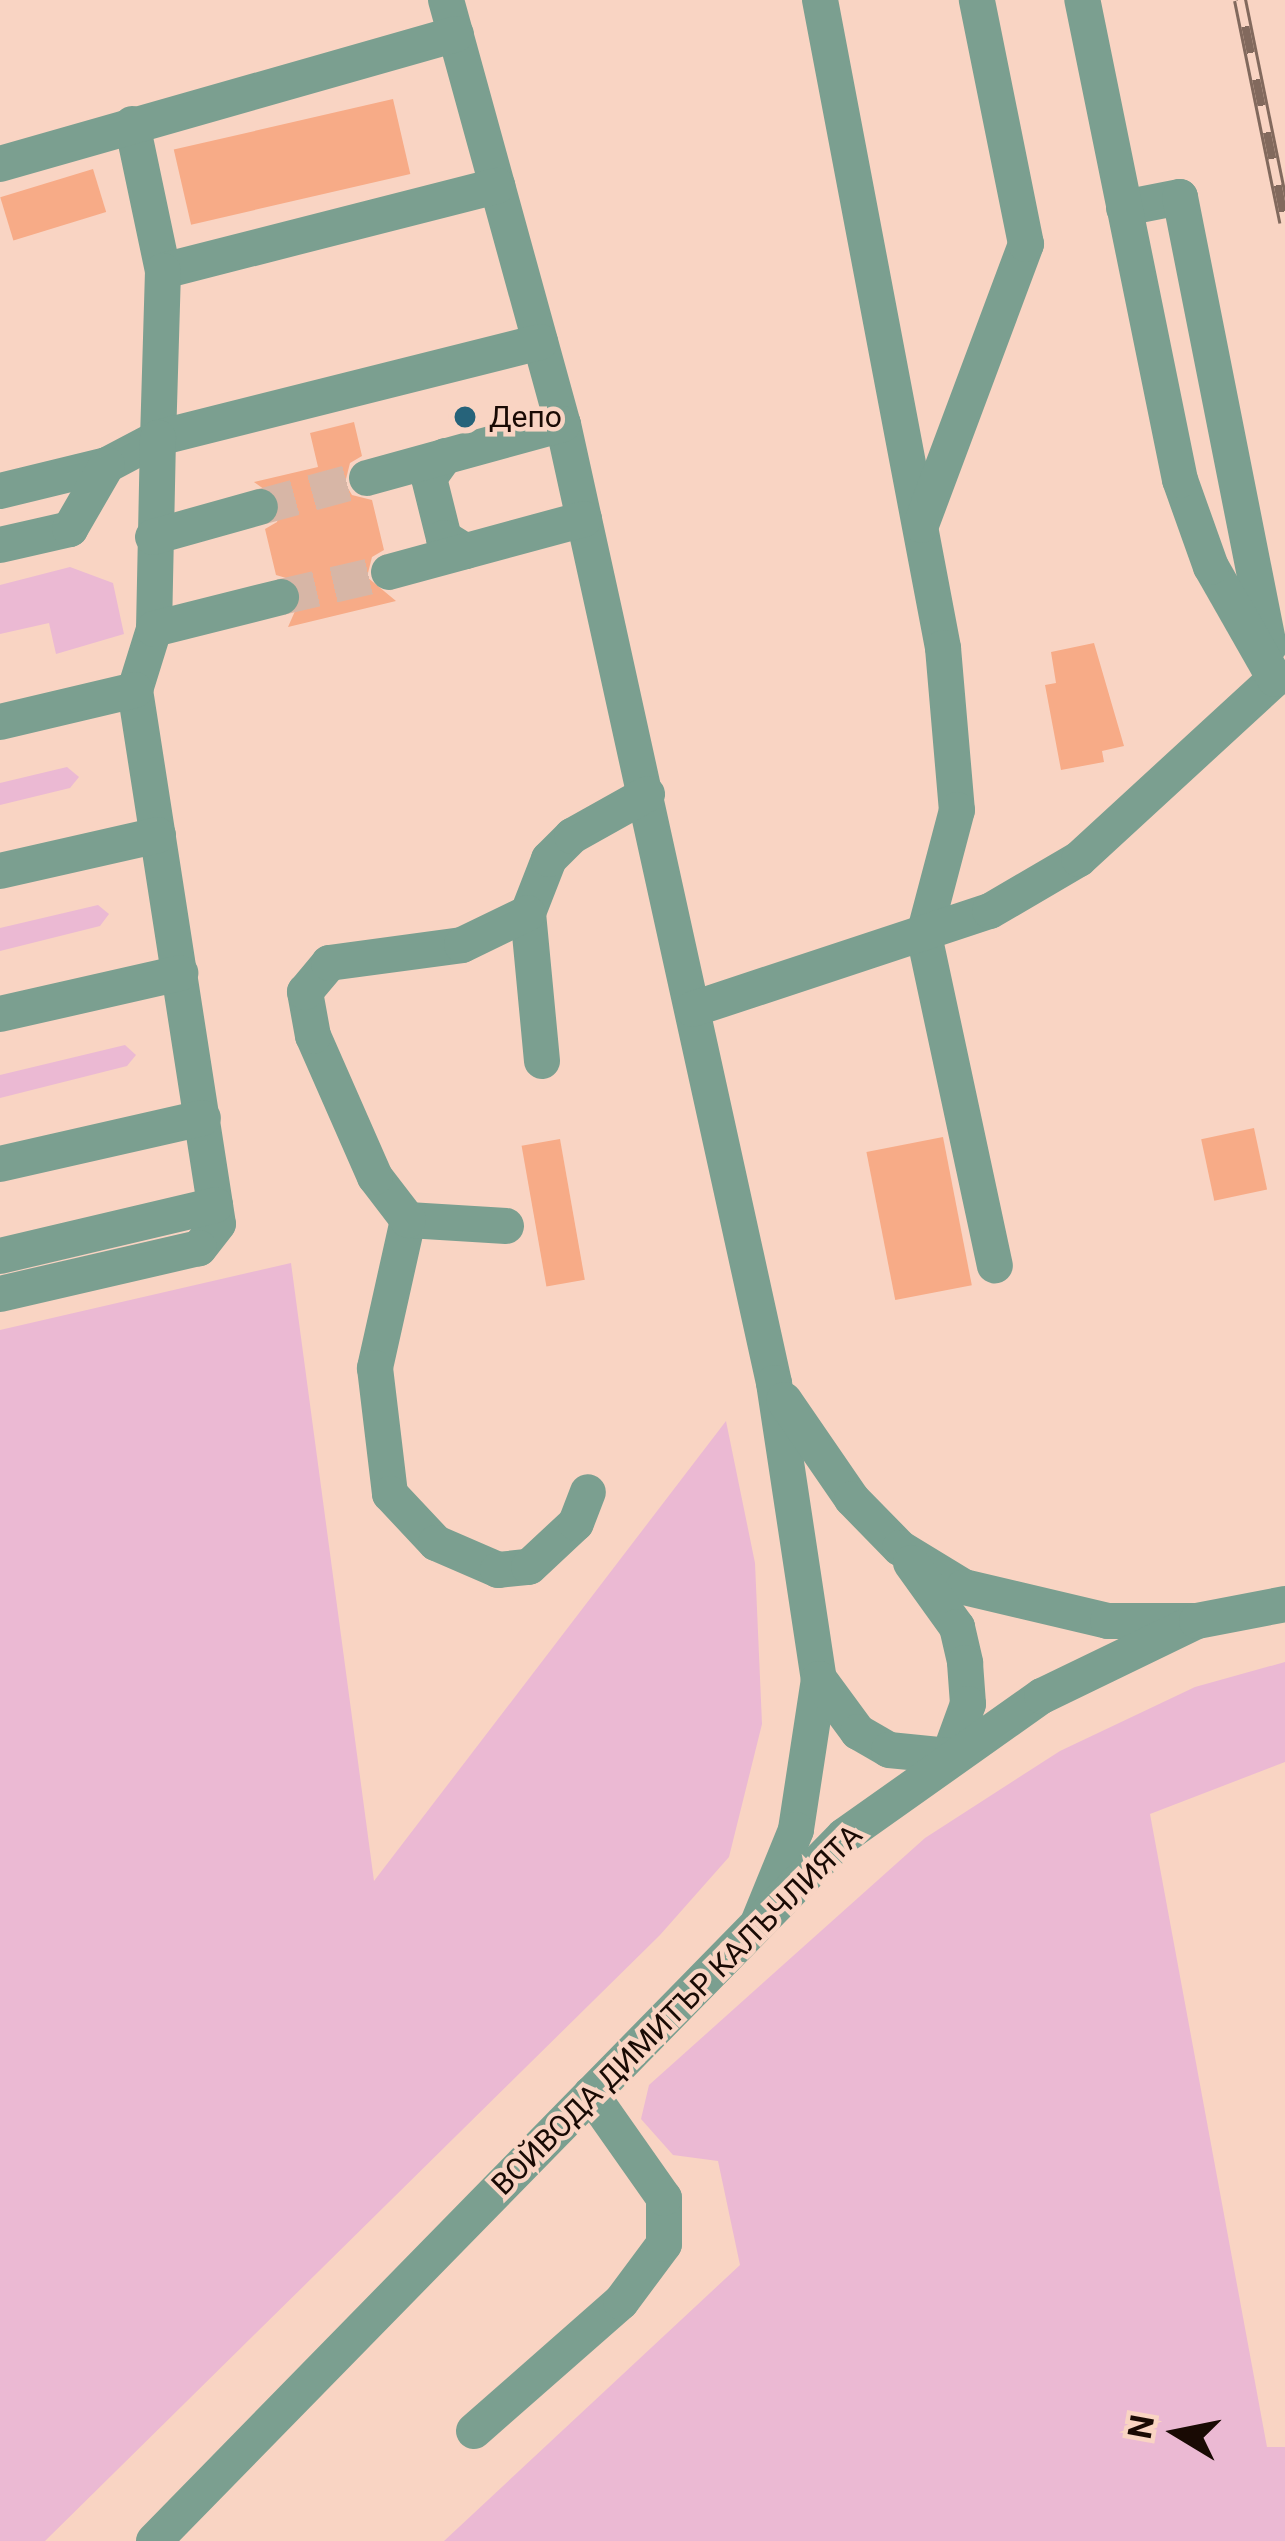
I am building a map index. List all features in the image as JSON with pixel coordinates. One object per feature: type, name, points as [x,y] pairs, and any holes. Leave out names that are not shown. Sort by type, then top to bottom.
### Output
[{"type":"street","points":[[820,0],[943,647],[956,810],[924,935],[995,1265]]},
{"type":"street","points":[[920,528],[1025,244],[977,0]]},
{"type":"street","points":[[1082,0],[1180,479],[1211,567],[1275,679]]},
{"type":"street","points":[[0,164],[451,17],[562,424],[774,1383],[819,1679],[796,1830],[758,1923]]},
{"type":"street","points":[[0,1294],[199,1248],[212,1240],[215,1205],[203,1118],[135,690],[154,629],[163,271],[132,124]]},
{"type":"street","points":[[163,271],[497,186]]},
{"type":"street","points":[[1124,208],[1180,197],[1275,679]]},
{"type":"street","points":[[0,491],[107,465],[158,439],[540,342]]},
{"type":"street","points":[[367,478],[562,424]]},
{"type":"street","points":[[445,456],[429,478],[444,538],[465,551]]},
{"type":"street","points":[[0,545],[70,529],[107,465]]},
{"type":"street","points":[[154,537],[260,507]]},
{"type":"street","points":[[389,572],[584,519]]},
{"type":"street","points":[[154,629],[281,597]]},
{"type":"street","points":[[693,1009],[990,911],[1079,859],[1275,679]]},
{"type":"street","points":[[0,722],[135,690]]},
{"type":"street","points":[[542,1061],[528,913],[549,860],[572,836],[647,794]]},
{"type":"street","points":[[0,871],[158,835]]},
{"type":"street","points":[[506,1226],[408,1220],[375,1177],[313,1036],[304,992],[329,964],[462,945],[528,913]]},
{"type":"street","points":[[0,1014],[180,973]]},
{"type":"street","points":[[0,1164],[203,1118]]},
{"type":"street","points":[[0,1256],[215,1205]]},
{"type":"street","points":[[408,1220],[375,1368],[390,1494],[436,1543],[498,1570],[529,1567],[577,1522],[588,1492]]},
{"type":"street","points":[[774,1383],[815,1455],[900,1548],[957,1627],[968,1704],[949,1756],[889,1750],[858,1732],[819,1679]]},
{"type":"street","points":[[900,1548],[964,1587],[1040,1610],[1196,1621]]},
{"type":"street","name":"ВОЙВОДА ДИМИТЪР КАЛЪЧЛИЯТА","points":[[154,2541],[844,1836],[949,1756],[1042,1696],[1196,1621],[1285,1604]]},
{"type":"street","points":[[474,2431],[621,2302],[664,2244],[664,2198],[591,2094]]},
{"type":"shaded area","points":[[70,567],[113,583],[124,634],[56,654],[49,623],[0,634],[0,585]]},
{"type":"shaded area","points":[[67,767],[79,777],[70,788],[0,805],[0,783]]},
{"type":"shaded area","points":[[98,905],[109,914],[100,926],[0,951],[0,928]]},
{"type":"shaded area","points":[[125,1045],[136,1055],[127,1066],[0,1098],[0,1075]]},
{"type":"shaded area","points":[[291,1263],[374,1881],[726,1421],[755,1563],[762,1724],[729,1857],[660,1935],[45,2541],[0,2541],[0,1330]]},
{"type":"shaded area","points":[[1285,1662],[1285,1762],[1150,1814],[1267,2447],[1285,2447],[1285,2541],[444,2541],[740,2265],[718,2161],[673,2155],[641,2119],[649,2085],[925,1838],[1060,1751],[1195,1687]]},
{"type":"building","points":[[393,99],[410,174],[191,225],[174,150]]},
{"type":"building","points":[[93,169],[106,212],[13,240],[0,197]]},
{"type":"building","points":[[354,422],[362,456],[350,463],[345,483],[352,495],[372,500],[384,550],[372,557],[367,577],[396,601],[288,627],[303,593],[296,581],[276,575],[265,529],[277,522],[282,502],[254,482],[318,467],[310,433]]},
{"type":"building","points":[[1094,643],[1124,746],[1102,751],[1104,762],[1061,770],[1045,685],[1056,683],[1051,652]]},
{"type":"building","points":[[1254,1128],[1267,1190],[1214,1201],[1201,1139]]},
{"type":"building","points":[[943,1137],[972,1285],[895,1300],[866,1152]]},
{"type":"building","points":[[560,1139],[585,1280],[546,1287],[522,1146]]},
{"type":"tunnel","points":[[260,507],[367,478]]},
{"type":"tunnel","points":[[281,597],[389,572]]},
{"type":"railway","points":[[1240,0],[1285,222]]},
{"type":"place","name":"Депо","points":[[465,417]]}]
